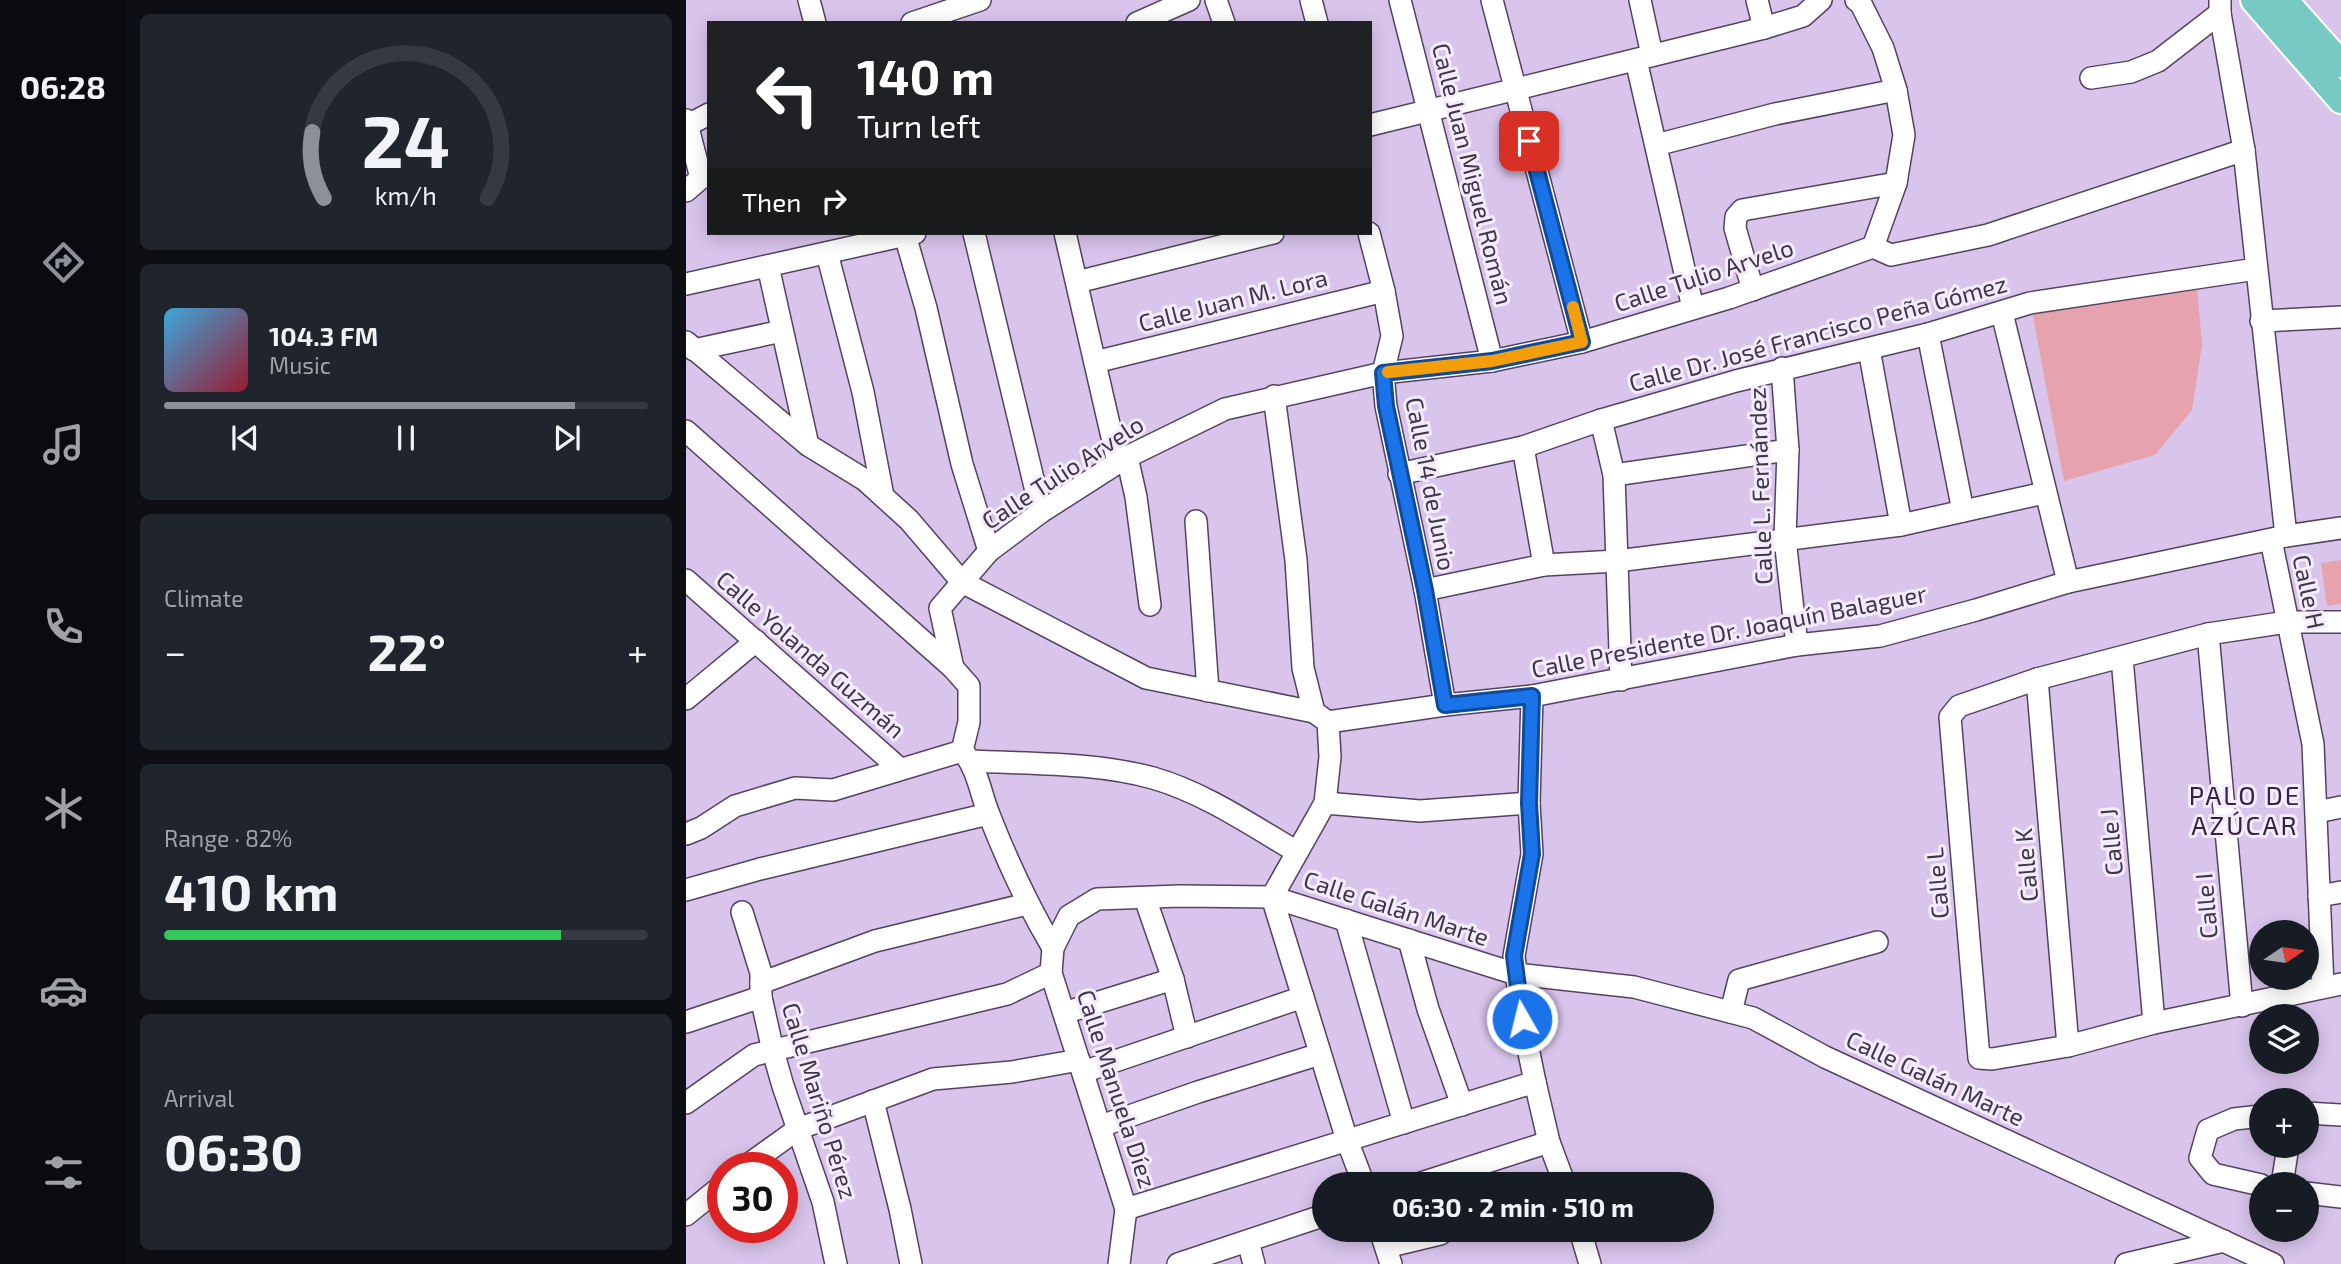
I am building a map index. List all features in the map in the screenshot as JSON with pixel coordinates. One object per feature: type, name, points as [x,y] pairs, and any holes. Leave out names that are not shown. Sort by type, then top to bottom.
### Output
[{"type":"main road","points":[[2254,0],[2341,100]]},
{"type":"main road","points":[[2284,0],[2341,64]]},
{"type":"street","points":[[809,0],[814,21]]},
{"type":"street","points":[[914,21],[930,7],[980,0]]},
{"type":"street","points":[[1142,21],[1189,0]]},
{"type":"street","points":[[1216,0],[1223,21]]},
{"type":"street","points":[[1311,0],[1316,21]]},
{"type":"street","name":"Calle Juan Miguel Román","points":[[1400,0],[1430,109],[1492,361]]},
{"type":"street","points":[[1492,0],[1582,342]]},
{"type":"street","points":[[1640,0],[1644,58],[1656,145],[1693,308]]},
{"type":"street","points":[[1757,0],[1764,28]]},
{"type":"street","points":[[1372,124],[1764,28],[1803,16],[1821,0]]},
{"type":"street","points":[[1856,0],[1861,4],[1883,48],[1896,90],[1903,135],[1896,183],[1873,247],[1891,255],[1988,235],[2244,150]]},
{"type":"street","points":[[2091,78],[2131,72],[2158,61],[2220,7]]},
{"type":"street","name":"Calle H","points":[[2220,7],[2244,150],[2287,622],[2313,744],[2319,896],[2332,986]]},
{"type":"street","points":[[1656,145],[1775,114],[1896,90]]},
{"type":"street","points":[[699,182],[686,124],[707,115]]},
{"type":"street","points":[[1753,290],[1735,228],[1736,217],[1742,210],[1896,183]]},
{"type":"street","points":[[686,284],[906,235]]},
{"type":"street","points":[[910,235],[962,464],[989,551]]},
{"type":"street","points":[[974,235],[1041,512]]},
{"type":"street","points":[[1065,235],[1095,362],[1136,497],[1150,605]]},
{"type":"street","points":[[1077,282],[1265,235]]},
{"type":"street","name":"Calle 14 de Junio","points":[[1370,235],[1392,336],[1383,373],[1386,406],[1425,590],[1445,705]]},
{"type":"street","name":"Calle Tulio Arvelo","points":[[966,756],[969,686],[953,668],[940,608],[989,551],[1041,512],[1123,460],[1225,409],[1383,373],[1492,361],[1582,342],[1753,290],[1873,247]]},
{"type":"street","points":[[827,253],[863,392],[883,496]]},
{"type":"street","points":[[768,266],[808,445]]},
{"type":"street","name":"Calle Dr. José Francisco Peña Gómez","points":[[1399,474],[1523,447],[1601,420],[1782,368],[1928,334],[2030,303],[2256,269]]},
{"type":"street","name":"Calle Juan M. Lora","points":[[1095,362],[1384,291]]},
{"type":"street","points":[[2002,313],[2044,493],[2068,582]]},
{"type":"street","points":[[2261,321],[2341,317]]},
{"type":"street","points":[[690,346],[782,331]]},
{"type":"street","points":[[1928,334],[1963,511]]},
{"type":"street","name":"Calle Presidente Dr. Joaquín Balaguer","points":[[690,346],[808,445],[865,480],[909,520],[962,582],[1146,678],[1321,717],[1532,696],[1797,645],[1880,636],[2068,582],[2278,538],[2341,528]]},
{"type":"street","points":[[1869,349],[1901,525]]},
{"type":"street","name":"Calle L. Fernández","points":[[1782,368],[1788,450],[1785,540],[1797,645]]},
{"type":"street","points":[[1274,396],[1296,560],[1303,668],[1321,717],[1330,757],[1325,803],[1272,897],[1359,1172]]},
{"type":"street","points":[[1601,420],[1614,474],[1621,680]]},
{"type":"street","points":[[686,431],[953,668]]},
{"type":"street","points":[[1523,447],[1545,565]]},
{"type":"street","points":[[1614,474],[1788,450]]},
{"type":"street","points":[[1425,590],[1545,565],[1617,561],[1901,525],[2044,493]]},
{"type":"street","points":[[1196,521],[1208,691]]},
{"type":"street","name":"Calle Yolanda Guzmán","points":[[686,580],[900,769]]},
{"type":"street","points":[[2037,679],[2208,634],[2287,622],[2341,622]]},
{"type":"street","name":"Calle I","points":[[2208,634],[2242,1006]]},
{"type":"street","points":[[686,699],[756,641]]},
{"type":"street","name":"Calle J","points":[[2122,658],[2154,1023]]},
{"type":"street","name":"Calle L","points":[[2037,679],[1959,706],[1951,717],[1979,1058],[1993,1059],[2068,1046]]},
{"type":"street","name":"Calle K","points":[[2037,679],[2068,1046]]},
{"type":"street","points":[[1532,696],[1529,803],[1532,854],[1514,956],[1522,1019],[1535,1082],[1549,1142],[1560,1172]]},
{"type":"street","points":[[966,756],[1027,904],[1053,948]]},
{"type":"street","points":[[686,834],[736,806],[795,788],[833,790],[900,769],[966,756],[1092,767],[1154,779],[1213,803],[1297,852]]},
{"type":"street","points":[[1325,803],[1420,811],[1529,803]]},
{"type":"street","points":[[2317,812],[2341,807]]},
{"type":"street","points":[[686,890],[760,869],[988,814]]},
{"type":"street","points":[[2319,896],[2341,892]]},
{"type":"street","name":"Calle Galán Marte","points":[[1051,973],[1053,948],[1069,916],[1097,899],[1272,897],[1516,974],[1634,988],[1753,1018],[1825,1057],[2273,1264]]},
{"type":"street","points":[[1145,898],[1172,979],[1187,1037]]},
{"type":"street","points":[[686,1023],[875,941],[1027,904]]},
{"type":"street","name":"Calle Mariño Pérez","points":[[742,912],[761,973],[761,990],[773,1051],[822,1202],[836,1264]]},
{"type":"street","points":[[1346,920],[1404,1123]]},
{"type":"street","points":[[1409,940],[1428,1009],[1462,1105]]},
{"type":"street","points":[[1731,1012],[1739,980],[1877,942]]},
{"type":"street","points":[[686,1102],[754,1055],[1007,994],[1051,973]]},
{"type":"street","name":"Calle Manuela Díez","points":[[1051,973],[1126,1209],[1119,1264]]},
{"type":"street","points":[[1064,1013],[1172,979]]},
{"type":"street","points":[[2068,1046],[2154,1023],[2332,986]]},
{"type":"street","points":[[766,1152],[798,1129],[933,1079],[1081,1066],[1187,1037],[1303,997]]},
{"type":"street","points":[[1101,1126],[1320,1054]]},
{"type":"street","points":[[1126,1209],[1535,1082]]},
{"type":"street","points":[[873,1101],[911,1264]]},
{"type":"street","points":[[2319,1114],[2341,1115]]},
{"type":"street","points":[[2249,1117],[2234,1119],[2208,1130],[2200,1158],[2213,1174],[2249,1182]]},
{"type":"street","points":[[1478,1172],[1549,1142]]},
{"type":"street","points":[[2319,1194],[2341,1197]]},
{"type":"street","points":[[686,1215],[707,1198]]},
{"type":"street","points":[[1178,1264],[1312,1219]]},
{"type":"street","points":[[1248,1241],[1254,1264]]},
{"type":"street","points":[[2126,1264],[2224,1241]]},
{"type":"street","points":[[1386,1247],[1407,1242]]},
{"type":"street","points":[[1585,1242],[1595,1263]]},
{"type":"shaded area","points":[[2197,287],[2202,345],[2192,410],[2155,455],[2064,481],[2030,301]]},
{"type":"shaded area","points":[[2341,560],[2341,604],[2327,606],[2321,563]]},
{"type":"slow traffic","points":[[1388,372],[1492,361],[1582,342],[1573,307]]},
{"type":"district","name":"PALO DE AZÚCAR","points":[[2245,811]]},
{"type":"route","points":[[1522,1019],[1514,956],[1532,854],[1529,803],[1532,696],[1445,705],[1425,590],[1386,406],[1383,373],[1492,361],[1582,342],[1529,141]]}]
